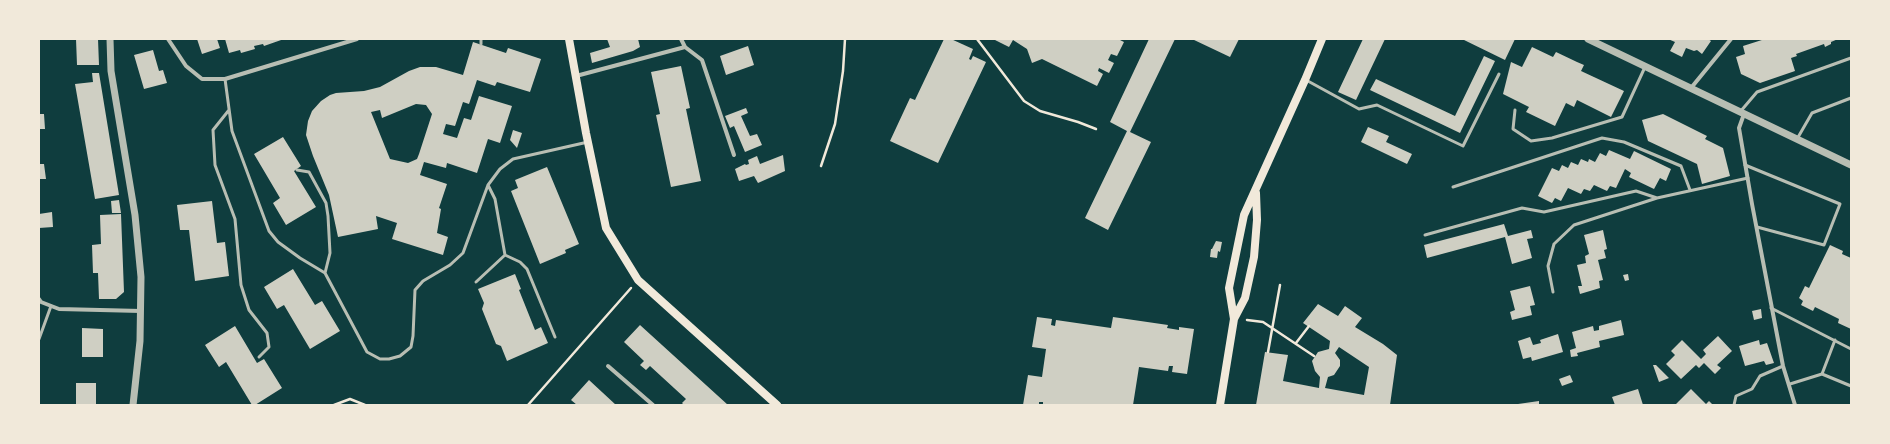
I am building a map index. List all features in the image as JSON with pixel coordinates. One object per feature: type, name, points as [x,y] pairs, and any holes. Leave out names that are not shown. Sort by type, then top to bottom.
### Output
[{"type":"main road","points":[[569,39],[606,228],[638,280],[778,405]]},
{"type":"main road","points":[[1220,405],[1234,319],[1229,288],[1244,215],[1256,192],[1322,39]]},
{"type":"main road","points":[[1234,319],[1246,298],[1254,257],[1257,220],[1256,192]]},
{"type":"street","points":[[110,39],[111,71],[135,215],[141,277],[141,311],[133,405]]},
{"type":"street","points":[[168,39],[186,66],[202,79],[225,79],[358,39]]},
{"type":"street","points":[[682,39],[685,47],[702,60],[734,155]]},
{"type":"street","points":[[1588,39],[1851,165]]},
{"type":"street","points":[[1690,88],[1731,39]]},
{"type":"street","points":[[576,76],[685,47]]},
{"type":"street","points":[[1742,113],[1739,128],[1770,308],[1783,366],[1796,405]]},
{"type":"street","points":[[39,299],[41,302],[59,309],[141,311]]},
{"type":"street","points":[[608,366],[653,405]]},
{"type":"lane","points":[[481,39],[481,44]]},
{"type":"lane","points":[[1742,113],[1757,92],[1851,58]]},
{"type":"lane","points":[[1515,110],[1513,129],[1531,141],[1552,138],[1622,117],[1646,67]]},
{"type":"lane","points":[[1305,80],[1359,109],[1377,105],[1464,146],[1499,74]]},
{"type":"lane","points":[[225,79],[232,131],[269,231],[278,242],[300,258],[325,273],[368,352],[380,359],[389,359],[400,356],[410,347],[413,336],[414,290],[423,281],[450,265],[463,253],[488,184],[500,169],[513,159],[588,142]]},
{"type":"lane","points":[[1797,139],[1812,112],[1851,98]]},
{"type":"lane","points":[[229,110],[213,130],[215,165],[235,219],[243,291],[249,310],[266,333],[269,347],[259,357]]},
{"type":"lane","points":[[1453,187],[1602,138],[1624,142],[1681,166],[1690,190]]},
{"type":"lane","points":[[1745,165],[1840,204],[1824,245],[1757,227]]},
{"type":"lane","points":[[297,170],[309,172],[326,203],[330,253],[325,273]]},
{"type":"lane","points":[[1553,292],[1548,266],[1554,244],[1574,225],[1656,198],[1748,178]]},
{"type":"lane","points":[[488,184],[495,199],[505,255]]},
{"type":"lane","points":[[1425,235],[1522,208],[1544,212],[1636,191],[1656,198]]},
{"type":"lane","points":[[476,282],[505,255]]},
{"type":"lane","points":[[505,255],[520,262],[527,269],[555,337]]},
{"type":"lane","points":[[39,339],[51,306]]},
{"type":"lane","points":[[1770,308],[1851,349]]},
{"type":"lane","points":[[1822,374],[1835,340]]},
{"type":"lane","points":[[1734,405],[1736,396],[1752,388],[1760,376],[1783,366]]},
{"type":"lane","points":[[1790,384],[1822,374],[1851,386]]},
{"type":"path","points":[[821,166],[835,124],[843,71],[845,39]]},
{"type":"path","points":[[977,39],[1024,101],[1040,111],[1078,122],[1096,130]]},
{"type":"path","points":[[528,405],[638,280]]},
{"type":"path","points":[[1268,352],[1280,285]]},
{"type":"path","points":[[1234,319],[1263,322],[1314,356]]},
{"type":"path","points":[[1296,343],[1308,326]]},
{"type":"path","points":[[334,405],[350,399],[365,405]]},
{"type":"building","points":[[76,39],[98,39],[99,65],[77,65]]},
{"type":"building","points":[[197,39],[217,39],[220,48],[202,54]]},
{"type":"building","points":[[225,39],[284,39],[264,46],[263,44],[254,46],[255,49],[241,53],[240,50],[229,53]]},
{"type":"building","points":[[607,39],[638,39],[640,47],[633,51],[592,63],[590,53],[610,47]]},
{"type":"building","points":[[944,39],[951,39],[973,49],[969,59],[971,60],[973,56],[986,62],[938,163],[890,141],[910,98],[915,100]]},
{"type":"building","points":[[1118,39],[1124,42],[1117,56],[1111,54],[1108,60],[1114,63],[1109,73],[1099,68],[1098,71],[1103,74],[1097,86],[1042,59],[1032,63],[1027,49],[1013,40],[1009,47],[995,40]]},
{"type":"building","points":[[1149,39],[1175,39],[1130,132],[1151,142],[1108,230],[1085,218],[1127,131],[1110,122]]},
{"type":"building","points":[[1192,39],[1239,39],[1230,57]]},
{"type":"building","points":[[1363,39],[1385,39],[1356,100],[1338,92]]},
{"type":"building","points":[[1462,39],[1515,39],[1505,60]]},
{"type":"building","points":[[1668,39],[1708,39],[1711,41],[1702,54],[1697,50],[1694,51],[1686,48],[1682,57],[1670,51],[1675,42]]},
{"type":"building","points":[[1765,39],[1838,39],[1825,47],[1824,44],[1796,54],[1797,56],[1791,58],[1795,71],[1760,83],[1741,74],[1736,57],[1745,54],[1743,46]]},
{"type":"building","points":[[473,42],[506,53],[508,48],[541,59],[530,92],[497,82],[495,86],[477,80],[469,104],[463,102],[455,126],[446,124],[443,134],[457,138],[464,118],[471,120],[479,96],[512,106],[500,143],[488,139],[477,173],[447,163],[446,168],[424,162],[420,175],[447,184],[439,208],[441,209],[437,233],[448,237],[443,255],[392,239],[397,223],[376,216],[378,229],[338,237],[329,195],[306,135],[308,121],[312,111],[321,101],[330,95],[336,93],[364,91],[380,87],[409,71],[420,67],[436,67],[463,75]],"holes":[[[416,104],[426,105],[432,114],[417,159],[408,163],[390,159],[371,112],[380,110],[382,118]]]},
{"type":"building","points":[[748,46],[754,65],[726,75],[720,56]]},
{"type":"building","points":[[1532,47],[1553,57],[1556,52],[1584,65],[1581,71],[1624,91],[1611,117],[1577,100],[1574,107],[1566,103],[1555,126],[1526,112],[1529,107],[1503,94],[1511,62],[1522,67]]},
{"type":"building","points":[[153,50],[159,71],[163,70],[167,83],[144,89],[134,55]]},
{"type":"building","points":[[1484,56],[1495,61],[1460,133],[1370,90],[1376,79],[1455,116]]},
{"type":"building","points":[[681,66],[690,108],[686,109],[701,181],[671,187],[656,115],[660,114],[651,72]]},
{"type":"building","points":[[92,73],[99,73],[119,195],[95,199],[75,84],[93,82]]},
{"type":"building","points":[[746,108],[748,113],[741,116],[750,136],[757,134],[762,145],[745,152],[734,126],[730,128],[725,116]]},
{"type":"building","points":[[39,114],[44,114],[45,129],[39,129]]},
{"type":"building","points":[[1663,114],[1707,136],[1705,139],[1723,148],[1730,176],[1702,184],[1697,164],[1648,141],[1642,120]]},
{"type":"building","points":[[1368,127],[1389,136],[1386,142],[1412,154],[1407,164],[1361,142]]},
{"type":"building","points":[[513,130],[522,133],[517,148],[510,140]]},
{"type":"building","points":[[283,137],[301,166],[294,171],[316,207],[286,225],[273,203],[280,198],[254,154]]},
{"type":"building","points":[[1609,150],[1630,159],[1634,151],[1671,169],[1666,181],[1660,178],[1654,189],[1629,177],[1631,173],[1625,169],[1616,188],[1610,186],[1607,191],[1594,185],[1590,191],[1584,189],[1581,194],[1568,188],[1561,201],[1555,198],[1552,203],[1538,196],[1552,168],[1559,171],[1562,165],[1568,168],[1571,162],[1578,165],[1581,159],[1588,162],[1589,159],[1595,162],[1600,153],[1606,156]]},
{"type":"building","points":[[783,155],[785,171],[758,183],[754,176],[739,181],[735,169],[745,164],[749,164],[748,160],[757,156],[760,164]]},
{"type":"building","points":[[39,164],[44,164],[46,179],[39,179]]},
{"type":"building","points":[[547,167],[579,244],[565,250],[566,253],[540,264],[511,191],[518,188],[515,180]]},
{"type":"building","points":[[119,200],[121,213],[112,213],[111,201]]},
{"type":"building","points":[[212,201],[217,243],[225,242],[229,276],[195,281],[189,230],[180,230],[177,205]]},
{"type":"building","points":[[52,212],[53,227],[39,228],[39,214]]},
{"type":"building","points":[[121,214],[124,292],[116,299],[99,299],[98,273],[93,273],[92,245],[101,244],[100,215]]},
{"type":"building","points":[[1504,224],[1508,236],[1531,230],[1533,238],[1527,239],[1532,258],[1512,264],[1505,237],[1427,258],[1424,245]]},
{"type":"building","points":[[1603,230],[1607,249],[1604,250],[1606,258],[1598,260],[1603,280],[1599,281],[1600,288],[1580,294],[1578,286],[1582,286],[1577,265],[1586,263],[1585,256],[1589,254],[1584,235]]},
{"type":"building","points":[[1216,241],[1222,242],[1220,252],[1218,251],[1217,258],[1210,257],[1211,249]]},
{"type":"building","points":[[1830,245],[1843,251],[1842,254],[1851,258],[1851,329],[1838,323],[1839,319],[1815,307],[1813,311],[1801,305],[1803,301],[1799,298],[1805,286],[1809,288]]},
{"type":"building","points":[[293,269],[315,305],[322,301],[340,331],[310,349],[284,305],[277,309],[264,287]]},
{"type":"building","points":[[515,274],[521,289],[519,290],[535,330],[541,327],[548,343],[507,361],[501,346],[496,344],[482,309],[484,303],[478,289]]},
{"type":"building","points":[[1628,274],[1629,280],[1625,281],[1623,275]]},
{"type":"building","points":[[1530,286],[1535,305],[1530,306],[1532,315],[1512,320],[1510,312],[1515,310],[1510,291]]},
{"type":"building","points":[[1318,304],[1338,316],[1345,306],[1362,318],[1355,327],[1383,344],[1397,355],[1390,405],[1256,405],[1265,352],[1288,355],[1283,381],[1319,388],[1320,377],[1315,371],[1312,361],[1318,352],[1329,349],[1330,341],[1303,323]],"holes":[[[1339,347],[1369,367],[1364,395],[1325,388],[1328,377],[1334,375],[1340,366],[1340,360],[1335,353]]]},
{"type":"building","points":[[1761,309],[1762,318],[1754,320],[1752,311]]},
{"type":"building","points":[[1037,317],[1052,319],[1051,325],[1055,326],[1056,320],[1111,328],[1113,317],[1168,325],[1167,328],[1179,330],[1179,327],[1194,329],[1187,374],[1172,372],[1173,366],[1169,366],[1168,371],[1139,367],[1133,405],[1043,405],[1043,402],[1039,402],[1039,405],[1023,405],[1028,375],[1042,377],[1046,349],[1032,347]]},
{"type":"building","points":[[1621,320],[1624,335],[1599,341],[1600,347],[1577,353],[1578,356],[1571,357],[1570,350],[1576,348],[1572,332],[1593,326],[1594,331],[1599,330],[1599,326]]},
{"type":"building","points":[[640,325],[728,405],[684,405],[682,403],[686,399],[650,366],[646,370],[640,365],[644,361],[624,342]]},
{"type":"building","points":[[235,326],[257,363],[264,359],[282,388],[255,405],[252,405],[226,362],[219,367],[205,345]]},
{"type":"building","points":[[82,328],[103,329],[103,357],[82,357]]},
{"type":"building","points":[[1558,334],[1563,352],[1532,361],[1531,357],[1523,359],[1518,341],[1530,337],[1533,345],[1541,343],[1540,340]]},
{"type":"building","points":[[1718,336],[1732,351],[1717,365],[1721,368],[1715,374],[1704,363],[1699,368],[1696,365],[1681,379],[1666,364],[1675,355],[1671,351],[1682,340],[1701,359],[1706,354],[1703,350]]},
{"type":"building","points":[[1759,340],[1760,345],[1767,343],[1774,363],[1766,365],[1764,361],[1745,366],[1739,346]]},
{"type":"building","points":[[1653,365],[1656,365],[1669,378],[1659,382]]},
{"type":"building","points":[[1570,375],[1573,382],[1562,386],[1559,379]]},
{"type":"building","points":[[589,380],[616,405],[577,405],[571,400]]},
{"type":"building","points":[[76,383],[96,383],[96,405],[76,405]]},
{"type":"building","points":[[1638,389],[1643,405],[1615,405],[1612,397]]},
{"type":"building","points":[[1691,389],[1706,404],[1709,401],[1713,405],[1677,405],[1676,404]]},
{"type":"building","points":[[1539,401],[1539,405],[1518,405],[1518,404]]}]
